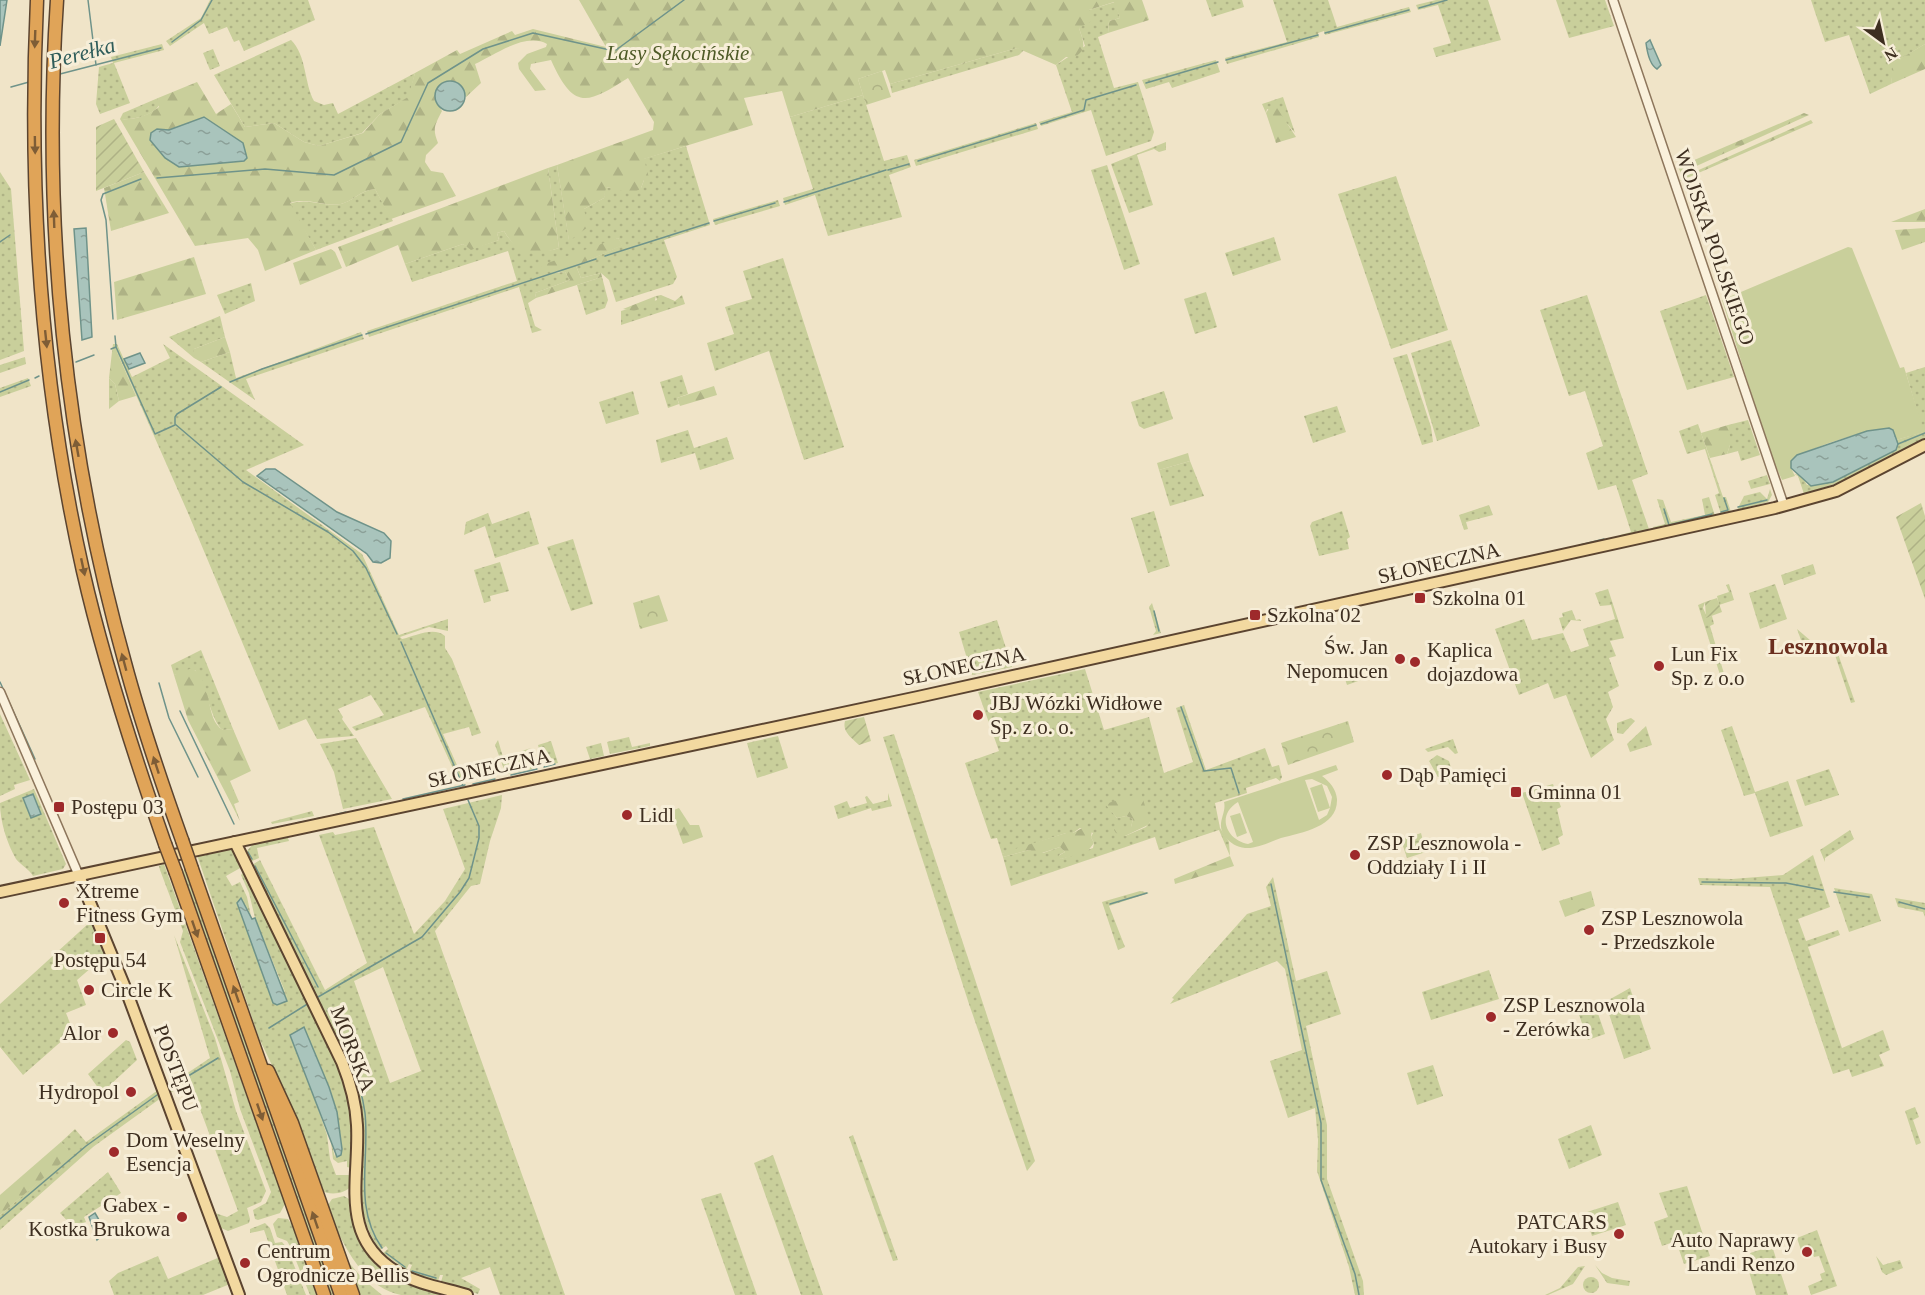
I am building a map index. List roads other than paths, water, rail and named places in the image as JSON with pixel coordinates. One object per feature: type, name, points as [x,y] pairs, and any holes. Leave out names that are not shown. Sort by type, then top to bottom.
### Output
[{"type":"highway","points":[[37,0],[34,82],[39,282],[60,446],[84,571],[108,664],[165,844],[324,1295]]},
{"type":"highway","points":[[57,0],[52,77],[58,278],[69,393],[84,487],[124,663],[182,840],[341,1295]]},
{"type":"highway","points":[[255,1049],[277,1086],[352,1295]]},
{"type":"main road","name":"SŁONECZNA","points":[[0,892],[1383,596],[1784,506],[1836,491],[1925,445]]},
{"type":"main road","name":"MORSKA","points":[[235,842],[351,1085],[358,1127],[354,1200],[364,1236],[377,1255],[395,1271],[421,1282],[467,1295]]},
{"type":"main road","name":"POSTĘPU","points":[[78,876],[126,990],[239,1295]]},
{"type":"street","name":"WOJSKA POLSKIEGO","points":[[1613,0],[1784,506]]},
{"type":"street","name":"POSTĘPU","points":[[0,692],[78,876]]},
{"type":"water","points":[[0,0],[7,0],[0,46]]},
{"type":"water","points":[[1650,40],[1661,65],[1657,69],[1648,54],[1646,43]]},
{"type":"water","points":[[450,81],[460,86],[465,96],[460,106],[450,111],[440,106],[435,96],[440,86]]},
{"type":"water","points":[[204,117],[243,143],[247,158],[244,161],[179,167],[165,158],[150,140],[151,133],[157,129],[169,130]]},
{"type":"water","points":[[86,228],[92,337],[82,340],[74,229]]},
{"type":"water","points":[[140,353],[145,363],[129,369],[124,359]]},
{"type":"water","points":[[1889,428],[1893,430],[1898,444],[1896,450],[1833,482],[1811,486],[1791,468],[1791,461],[1797,455],[1867,431]]},
{"type":"water","points":[[266,469],[275,469],[337,512],[384,533],[391,541],[390,558],[381,563],[373,562],[367,554],[257,476]]},
{"type":"water","points":[[33,794],[41,814],[31,818],[23,798]]},
{"type":"water","points":[[241,898],[252,919],[255,918],[287,1001],[277,1005],[273,1003],[237,903]]},
{"type":"water","points":[[304,1027],[337,1112],[342,1149],[341,1155],[337,1157],[290,1035]]},
{"type":"water","points":[[95,1213],[106,1232],[97,1240],[89,1217]]},
{"type":"waterway","points":[[88,0],[96,65]]},
{"type":"waterway","name":"Perełka","points":[[172,42],[201,20],[212,0]]},
{"type":"waterway","points":[[616,50],[684,0]]},
{"type":"waterway","points":[[1419,8],[1447,0]]},
{"type":"waterway","points":[[1325,33],[1409,10]]},
{"type":"waterway","points":[[157,178],[265,169],[334,175],[401,142],[428,83],[483,49],[533,33],[610,50]]},
{"type":"waterway","points":[[1226,60],[1318,35]]},
{"type":"waterway","name":"Perełka","points":[[60,74],[161,48]]},
{"type":"waterway","points":[[1146,83],[1218,62]]},
{"type":"waterway","name":"Perełka","points":[[11,87],[29,82]]},
{"type":"waterway","points":[[1041,124],[1084,110],[1086,100],[1136,85]]},
{"type":"waterway","points":[[918,161],[1036,125]]},
{"type":"waterway","points":[[888,170],[909,164]]},
{"type":"waterway","points":[[784,202],[886,170]]},
{"type":"waterway","points":[[113,319],[106,220],[101,200],[103,194],[141,179]]},
{"type":"waterway","points":[[714,221],[775,203]]},
{"type":"waterway","points":[[605,256],[709,223]]},
{"type":"waterway","points":[[0,242],[10,235]]},
{"type":"waterway","points":[[366,334],[596,259]]},
{"type":"waterway","points":[[230,382],[362,335]]},
{"type":"waterway","points":[[115,336],[116,347]]},
{"type":"waterway","points":[[111,349],[116,347],[155,434],[175,425]]},
{"type":"waterway","points":[[76,362],[94,355]]},
{"type":"waterway","points":[[35,378],[39,376]]},
{"type":"waterway","points":[[0,392],[29,380]]},
{"type":"waterway","points":[[221,387],[177,414],[175,424],[243,482],[328,532],[353,551],[366,568],[397,634]]},
{"type":"waterway","points":[[1898,444],[1925,433]]},
{"type":"waterway","points":[[1721,512],[1728,510],[1724,498]]},
{"type":"waterway","points":[[1738,507],[1767,500]]},
{"type":"waterway","points":[[1664,509],[1669,525],[1712,514]]},
{"type":"waterway","points":[[1654,529],[1663,527]]},
{"type":"waterway","points":[[1643,531],[1649,530]]},
{"type":"waterway","points":[[1621,536],[1636,533]]},
{"type":"waterway","points":[[1580,545],[1604,539]]},
{"type":"waterway","points":[[1154,611],[1159,631]]},
{"type":"waterway","points":[[401,642],[463,786]]},
{"type":"waterway","points":[[0,682],[35,759]]},
{"type":"waterway","points":[[159,683],[169,718],[198,777]]},
{"type":"waterway","points":[[1181,707],[1204,771],[1231,768],[1239,793]]},
{"type":"waterway","points":[[180,711],[234,824]]},
{"type":"waterway","points":[[544,767],[555,764]]},
{"type":"waterway","points":[[511,775],[537,769]]},
{"type":"waterway","points":[[473,784],[495,779]]},
{"type":"waterway","points":[[403,799],[465,785]]},
{"type":"waterway","points":[[318,997],[422,937],[460,892],[469,878],[479,838],[479,826],[468,800]]},
{"type":"waterway","points":[[354,811],[383,805]]},
{"type":"waterway","points":[[334,815],[346,812]]},
{"type":"waterway","points":[[315,819],[326,817]]},
{"type":"waterway","points":[[296,823],[307,821]]},
{"type":"waterway","points":[[261,831],[289,825]]},
{"type":"waterway","points":[[248,852],[252,859]]},
{"type":"waterway","points":[[255,866],[318,987]]},
{"type":"waterway","points":[[1702,882],[1786,883],[1823,890]]},
{"type":"waterway","points":[[1271,884],[1321,1123],[1321,1180],[1355,1274],[1359,1295]]},
{"type":"waterway","points":[[1834,892],[1869,897]]},
{"type":"waterway","points":[[1110,904],[1147,893]]},
{"type":"waterway","points":[[1899,902],[1925,909]]},
{"type":"waterway","points":[[269,1028],[309,1003]]},
{"type":"waterway","points":[[328,1009],[351,1060],[363,1100],[366,1131],[365,1200],[373,1232],[382,1248]]},
{"type":"waterway","points":[[170,1087],[218,1058]]},
{"type":"waterway","points":[[0,1219],[86,1146],[157,1095]]},
{"type":"waterway","points":[[386,1253],[405,1267]]},
{"type":"waterway","points":[[412,1271],[436,1278]]},
{"type":"place","name":"Szkolna 01","points":[[1420,598]]},
{"type":"place","name":"Szkolna 02","points":[[1255,615]]},
{"type":"place","name":"Św. Jan Nepomucen","points":[[1400,659]]},
{"type":"place","name":"Kaplica dojazdowa","points":[[1415,662]]},
{"type":"place","name":"Lun Fix Sp. z o.o","points":[[1659,666]]},
{"type":"place","name":"JBJ Wózki Widłowe Sp. z o. o.","points":[[978,715]]},
{"type":"place","name":"Dąb Pamięci","points":[[1387,775]]},
{"type":"place","name":"Gminna 01","points":[[1516,792]]},
{"type":"place","name":"Postępu 03","points":[[59,807]]},
{"type":"place","name":"Lidl","points":[[627,815]]},
{"type":"place","name":"ZSP Lesznowola - Oddziały I i II","points":[[1355,855]]},
{"type":"place","name":"Xtreme Fitness Gym","points":[[64,903]]},
{"type":"place","name":"ZSP Lesznowola - Przedszkole","points":[[1589,930]]},
{"type":"place","name":"Postępu 54","points":[[100,938]]},
{"type":"place","name":"Circle K","points":[[89,990]]},
{"type":"place","name":"ZSP Lesznowola - Zerówka","points":[[1491,1017]]},
{"type":"place","name":"Alor","points":[[113,1033]]},
{"type":"place","name":"Hydropol","points":[[131,1092]]},
{"type":"place","name":"Dom Weselny Esencja","points":[[114,1152]]},
{"type":"place","name":"Gabex - Kostka Brukowa","points":[[182,1217]]},
{"type":"place","name":"PATCARS Autokary i Busy","points":[[1619,1234]]},
{"type":"place","name":"Auto Naprawy Landi Renzo","points":[[1807,1252]]},
{"type":"place","name":"Centrum Ogrodnicze Bellis","points":[[245,1263]]},
{"type":"district","name":"Lesznowola","points":[[1828,646]]},
{"type":"park label","name":"Lasy Sękocińskie","points":[[678,53]]}]
